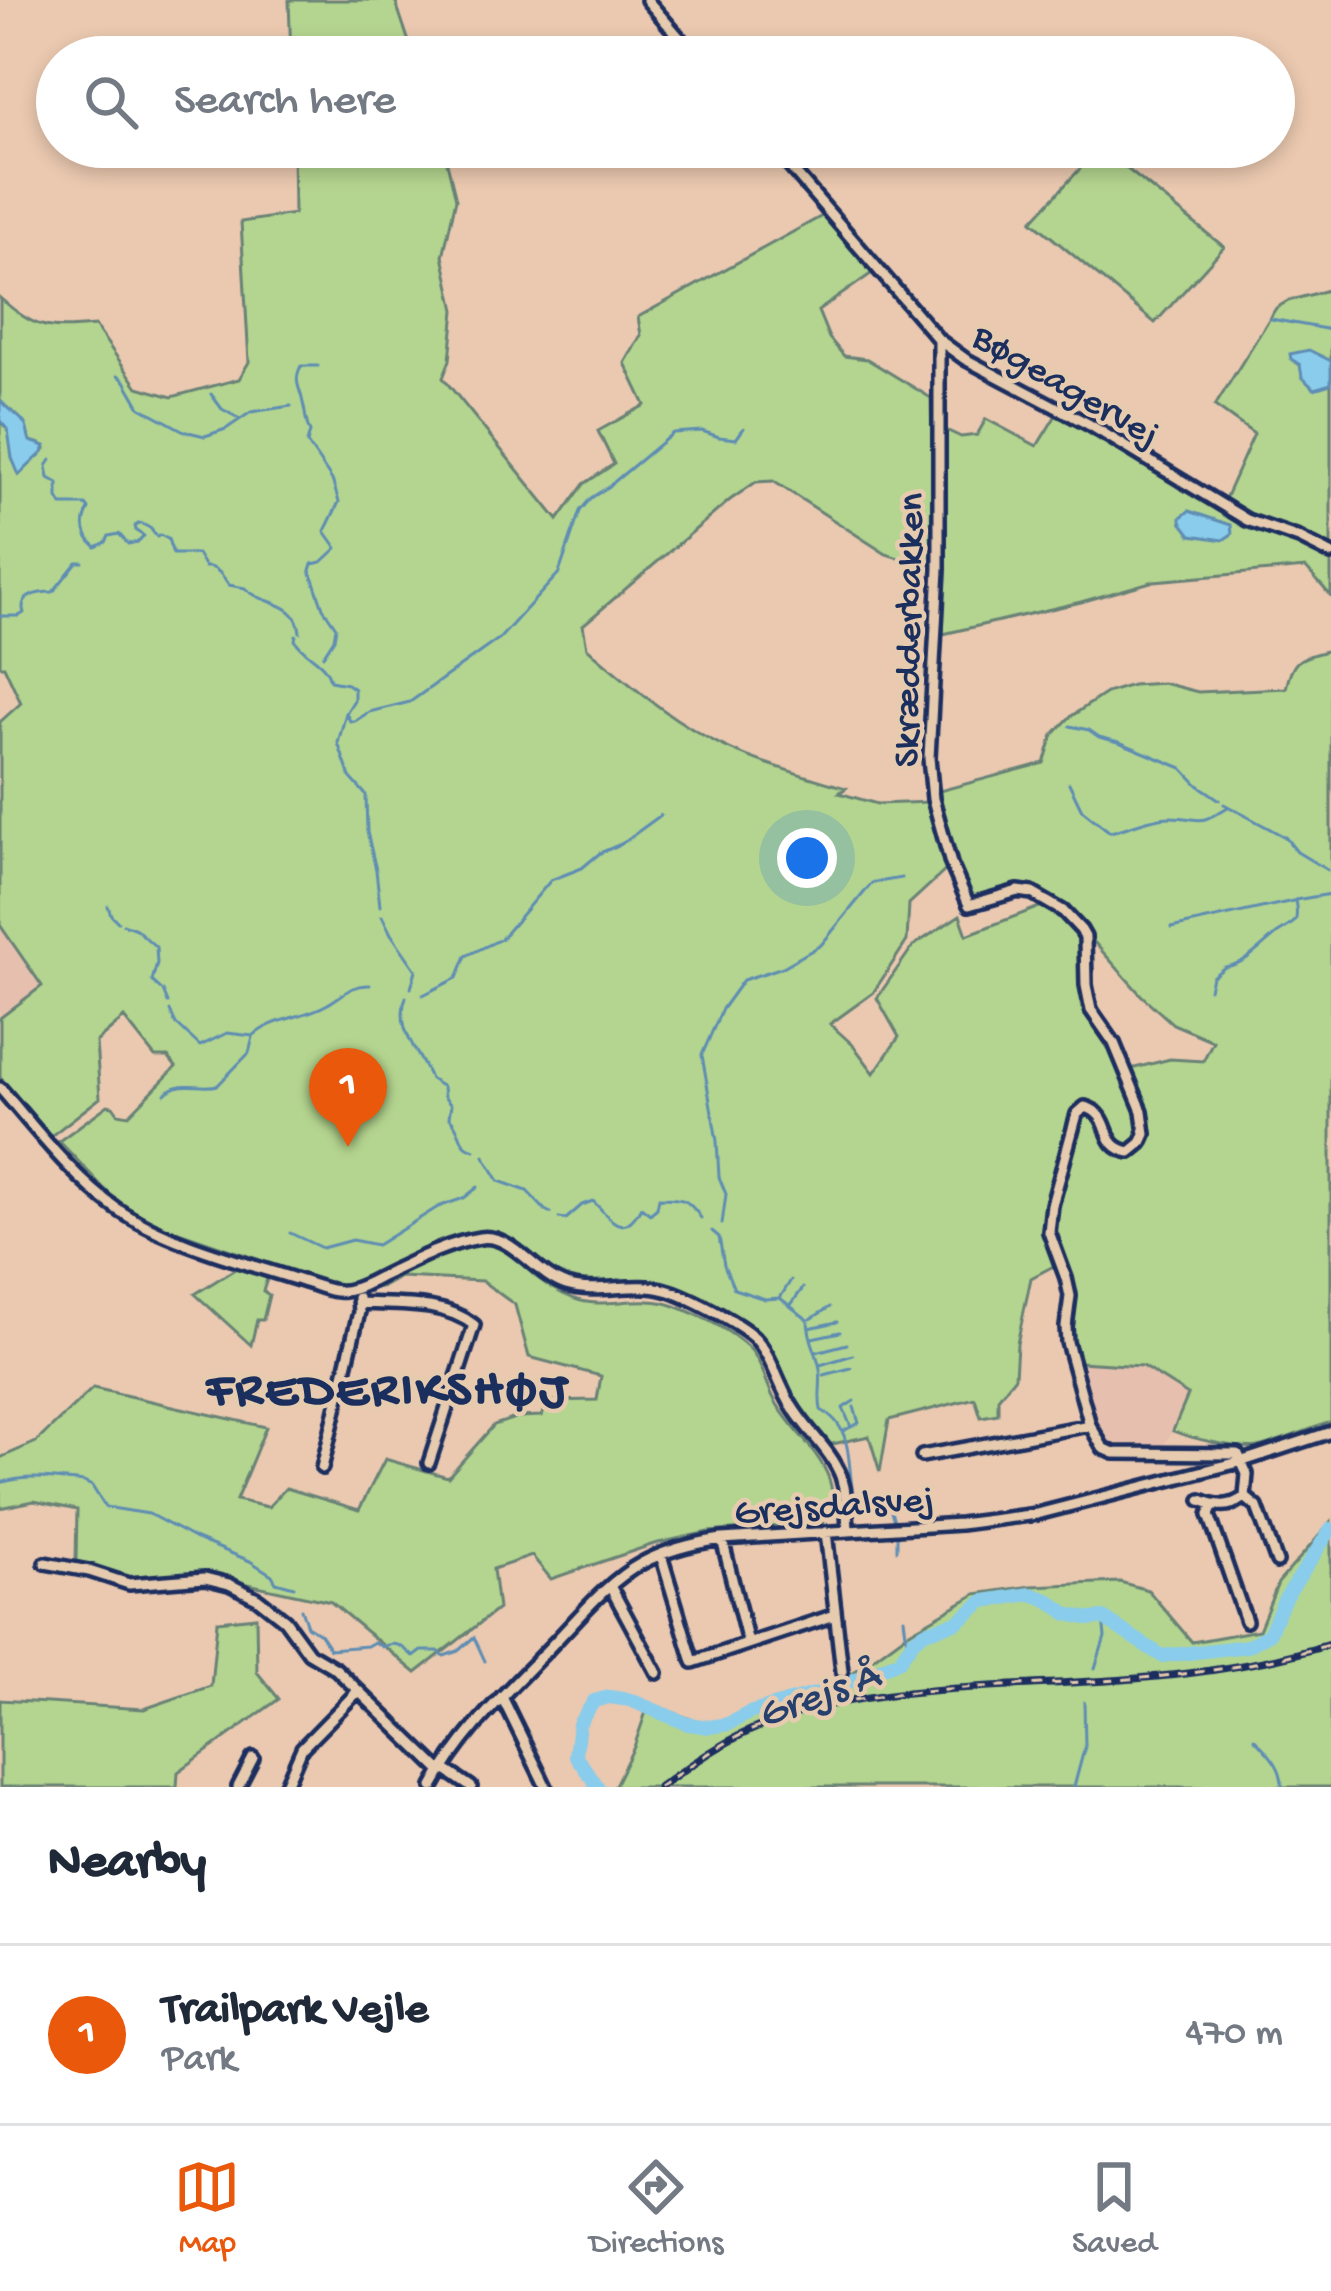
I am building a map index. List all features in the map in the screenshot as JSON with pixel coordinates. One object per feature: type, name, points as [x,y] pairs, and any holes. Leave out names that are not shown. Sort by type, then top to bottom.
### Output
[{"type":"street","points":[[647,0],[678,36]]},
{"type":"street","name":"Bøgeagervej","points":[[791,168],[939,340],[965,359],[1090,425],[1247,520],[1331,554]]},
{"type":"street","name":"Skrædderbakken","points":[[939,340],[939,568],[929,758],[933,800],[950,863],[969,905],[1033,892],[1063,911],[1081,930],[1091,1010],[1114,1043],[1142,1111],[1145,1134],[1130,1152],[1111,1143],[1101,1115],[1090,1107],[1080,1110],[1052,1205],[1049,1230],[1070,1296],[1067,1342],[1090,1425]]},
{"type":"street","points":[[0,1088],[95,1192],[143,1224],[333,1291],[354,1289],[442,1249],[494,1238],[566,1285],[655,1287],[686,1298],[757,1340],[792,1408],[840,1474],[848,1531]]},
{"type":"street","points":[[322,1468],[359,1303],[354,1289]]},
{"type":"street","points":[[359,1303],[440,1309],[474,1325],[429,1463]]},
{"type":"street","points":[[922,1456],[1090,1425],[1103,1448],[1114,1453],[1238,1454],[1247,1474],[1245,1497],[1226,1506],[1201,1500]]},
{"type":"street","name":"Grejsdalsvej","points":[[433,1787],[460,1743],[610,1586],[661,1555],[722,1539],[960,1524],[1037,1514],[1243,1461],[1331,1432]]},
{"type":"street","points":[[1245,1497],[1257,1507],[1277,1562]]},
{"type":"street","points":[[1213,1505],[1209,1515],[1246,1621]]},
{"type":"street","points":[[826,1532],[842,1671]]},
{"type":"street","points":[[722,1539],[748,1642]]},
{"type":"street","points":[[661,1555],[693,1662],[835,1615]]},
{"type":"street","points":[[45,1563],[89,1570],[129,1584],[193,1577],[229,1584],[257,1598],[277,1612],[309,1653],[336,1669],[442,1770],[471,1787]]},
{"type":"street","points":[[610,1586],[657,1673]]},
{"type":"street","points":[[284,1787],[302,1748],[358,1690]]},
{"type":"street","points":[[502,1697],[546,1787]]},
{"type":"street","points":[[238,1787],[253,1758]]},
{"type":"shaded area","points":[[0,925],[42,986],[0,1018]]},
{"type":"shaded area","points":[[1080,1362],[1142,1365],[1188,1395],[1162,1447],[1129,1450],[1106,1445],[1093,1420]]},
{"type":"green space","points":[[289,0],[395,0],[407,36],[290,36]]},
{"type":"green space","points":[[293,168],[448,168],[456,199],[443,256],[455,310],[450,360],[443,378],[558,520],[584,484],[614,464],[598,431],[645,405],[625,363],[641,335],[638,317],[824,215],[875,271],[818,311],[829,338],[844,356],[867,359],[931,398],[934,564],[886,554],[773,481],[756,482],[583,625],[587,648],[659,707],[722,746],[846,788],[839,793],[877,804],[930,802],[948,868],[909,904],[907,941],[873,993],[830,1024],[874,1073],[899,1037],[877,998],[913,946],[960,915],[967,935],[1047,904],[1079,933],[1088,1015],[1117,1043],[1131,1069],[1170,1059],[1203,1061],[1213,1041],[1173,1024],[1062,906],[1025,885],[983,898],[969,894],[951,852],[939,791],[1044,763],[1053,735],[1106,693],[1163,683],[1198,692],[1286,688],[1298,661],[1326,651],[1331,644],[1331,1422],[1257,1447],[1215,1443],[1173,1431],[1188,1395],[1142,1366],[1080,1362],[1069,1322],[1077,1292],[1063,1261],[1031,1278],[1015,1377],[998,1398],[998,1414],[981,1417],[975,1398],[889,1420],[880,1472],[869,1436],[828,1445],[797,1406],[750,1328],[678,1288],[662,1283],[585,1284],[559,1278],[506,1238],[490,1234],[435,1248],[357,1283],[336,1286],[158,1225],[116,1201],[59,1141],[108,1105],[129,1115],[176,1067],[168,1057],[155,1057],[124,1018],[96,1042],[100,1098],[51,1136],[0,1077],[0,1018],[42,986],[0,925],[0,722],[21,703],[0,666],[0,421],[8,430],[20,474],[45,449],[30,441],[16,414],[5,409],[0,399],[0,298],[43,325],[95,326],[138,387],[172,397],[239,379],[249,362],[241,222],[294,214]]},
{"type":"green space","points":[[1081,168],[1126,168],[1224,247],[1155,323],[1032,221]]},
{"type":"green space","points":[[1331,289],[1331,549],[1224,501],[1254,434],[1215,406],[1276,308]]},
{"type":"green space","points":[[1058,412],[1246,524],[1331,558],[1331,596],[1306,568],[1154,581],[943,634],[944,429],[961,437],[977,435],[986,419],[1037,446]]},
{"type":"green space","points":[[483,1243],[503,1248],[544,1283],[575,1299],[663,1302],[704,1318],[740,1340],[753,1353],[777,1404],[827,1475],[831,1506],[823,1523],[708,1532],[654,1544],[551,1579],[532,1556],[493,1569],[498,1609],[416,1673],[331,1602],[193,1572],[132,1578],[76,1561],[77,1510],[34,1501],[0,1508],[0,1458],[36,1442],[93,1388],[266,1427],[236,1500],[268,1507],[286,1488],[359,1510],[385,1459],[448,1477],[494,1425],[542,1416],[548,1401],[597,1400],[601,1376],[529,1357],[515,1305],[482,1281],[400,1277],[370,1289],[435,1257]]},
{"type":"green space","points":[[238,1262],[268,1276],[263,1320],[257,1320],[251,1345],[195,1294],[235,1269]]},
{"type":"green space","points":[[1331,1522],[1331,1787],[614,1787],[649,1703],[701,1723],[719,1723],[833,1684],[976,1594],[1120,1582],[1148,1590],[1192,1642],[1259,1630],[1278,1583]]},
{"type":"green space","points":[[256,1617],[257,1672],[279,1699],[178,1772],[177,1787],[0,1787],[0,1700],[144,1709],[211,1686],[217,1621]]},
{"type":"water","points":[[1309,350],[1331,361],[1331,384],[1314,389],[1302,377],[1300,365],[1290,354]]},
{"type":"water","points":[[0,399],[23,422],[30,441],[45,446],[19,475],[8,430],[0,420]]},
{"type":"water","points":[[1189,511],[1231,525],[1232,534],[1223,540],[1191,535],[1181,522]]},
{"type":"waterway","points":[[1271,319],[1331,330]]},
{"type":"waterway","points":[[318,366],[301,366],[297,381],[310,432],[307,443],[332,480],[339,502],[325,531],[337,548],[310,570],[323,608],[336,627],[323,656]]},
{"type":"waterway","points":[[118,375],[140,407],[184,431],[205,436],[251,412],[291,406]]},
{"type":"waterway","points":[[211,394],[222,409],[240,419]]},
{"type":"waterway","points":[[346,713],[355,721],[369,712],[410,702],[500,638],[559,573],[580,511],[673,433],[702,431],[736,439],[744,428]]},
{"type":"waterway","points":[[51,460],[49,478],[58,483],[58,498],[62,505],[86,505],[85,529],[96,547],[119,534],[128,544],[138,542],[144,536],[136,531],[140,523],[157,537],[168,539],[173,554],[197,554],[205,567],[216,570],[229,585],[286,608],[300,632]]},
{"type":"waterway","points":[[0,616],[24,613],[27,598],[53,592],[77,562],[83,562]]},
{"type":"waterway","points":[[296,635],[299,646],[325,669],[330,681],[354,689],[338,743],[350,777],[366,795],[367,832],[380,906]]},
{"type":"waterway","points":[[1070,726],[1182,768],[1220,800]]},
{"type":"waterway","points":[[1069,783],[1082,810],[1110,832],[1163,817],[1204,819],[1228,807]]},
{"type":"waterway","points":[[1224,804],[1285,837],[1297,852],[1327,870]]},
{"type":"waterway","points":[[423,995],[457,978],[466,956],[501,939],[551,880],[582,868],[661,815]]},
{"type":"waterway","points":[[722,1224],[726,1194],[719,1177],[702,1055],[722,1009],[743,980],[783,967],[821,945],[872,883],[902,878]]},
{"type":"waterway","points":[[1209,989],[1212,977],[1247,958],[1294,922],[1295,900],[1331,894]]},
{"type":"waterway","points":[[1171,928],[1293,901]]},
{"type":"waterway","points":[[108,906],[118,922]]},
{"type":"waterway","points":[[382,916],[416,970],[411,988]]},
{"type":"waterway","points":[[123,924],[156,947],[152,981],[168,1003]]},
{"type":"waterway","points":[[170,1011],[176,1024],[200,1046],[227,1033],[253,1036],[370,985]]},
{"type":"waterway","points":[[406,997],[403,1020],[410,1040],[430,1079],[443,1087],[451,1105],[449,1117],[463,1142],[475,1150]]},
{"type":"waterway","points":[[165,1094],[185,1085],[218,1085],[249,1053],[253,1037]]},
{"type":"waterway","points":[[484,1156],[499,1181],[527,1191],[551,1213]]},
{"type":"waterway","points":[[290,1233],[322,1248],[352,1240],[377,1245],[478,1187]]},
{"type":"waterway","points":[[559,1218],[566,1219],[593,1201],[623,1225],[641,1207],[650,1214],[659,1198],[683,1200],[701,1218]]},
{"type":"waterway","points":[[712,1231],[719,1237],[734,1289],[765,1299],[780,1298],[808,1320],[820,1369],[821,1410],[832,1417],[844,1436],[853,1493],[885,1501],[894,1521]]},
{"type":"waterway","points":[[780,1298],[791,1280]]},
{"type":"waterway","points":[[790,1306],[803,1288]]},
{"type":"waterway","points":[[811,1319],[830,1307]]},
{"type":"waterway","points":[[809,1328],[837,1322]]},
{"type":"waterway","points":[[812,1338],[840,1332]]},
{"type":"waterway","points":[[816,1352],[847,1344]]},
{"type":"waterway","points":[[820,1365],[853,1355]]},
{"type":"waterway","points":[[824,1375],[851,1368]]},
{"type":"waterway","points":[[851,1427],[843,1408],[854,1401]]},
{"type":"waterway","points":[[843,1431],[859,1423],[854,1407]]},
{"type":"waterway","points":[[0,1483],[32,1478],[84,1482],[105,1507],[149,1514],[250,1561],[276,1582],[294,1587]]},
{"type":"waterway","name":"Grejs Å","points":[[598,1787],[575,1755],[579,1724],[594,1701],[630,1700],[688,1724],[728,1724],[899,1661],[925,1632],[957,1622],[984,1601],[1031,1594],[1067,1614],[1103,1618],[1162,1656],[1248,1646],[1269,1634],[1284,1600],[1331,1529]]},
{"type":"waterway","points":[[897,1535],[897,1550]]},
{"type":"waterway","points":[[301,1609],[307,1626],[330,1649],[374,1642],[382,1647],[399,1646],[414,1657],[422,1651],[444,1656],[474,1637],[485,1661]]},
{"type":"waterway","points":[[904,1618],[908,1649]]},
{"type":"waterway","points":[[1095,1668],[1105,1637],[1103,1618]]},
{"type":"waterway","points":[[1074,1787],[1085,1746],[1084,1702]]},
{"type":"waterway","points":[[1254,1738],[1277,1766],[1282,1787]]},
{"type":"railway","points":[[659,1787],[748,1732],[829,1705],[935,1690],[1188,1673],[1331,1644]]},
{"type":"place","name":"Trailpark Vejle","points":[[348,1147]]},
{"type":"district","name":"FREDERIKSHØJ","points":[[388,1385]]}]
